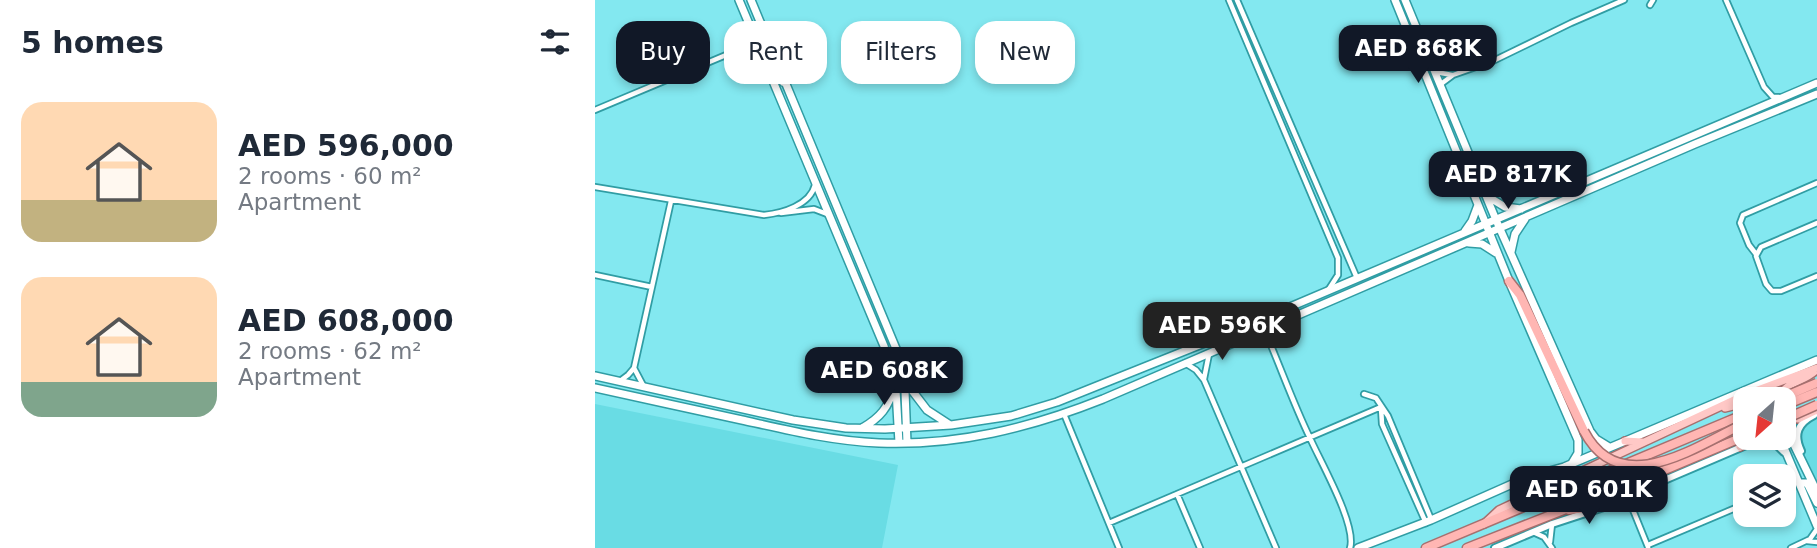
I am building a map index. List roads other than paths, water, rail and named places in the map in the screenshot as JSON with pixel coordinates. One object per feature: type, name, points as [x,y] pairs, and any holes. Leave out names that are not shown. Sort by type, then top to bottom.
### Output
[{"type":"highway","points":[[1509,281],[1520,295],[1584,431],[1592,444],[1605,456],[1626,465],[1644,466],[1675,457],[1733,429]]},
{"type":"highway","points":[[1796,392],[1817,383]]},
{"type":"highway","points":[[1796,401],[1817,392]]},
{"type":"highway","points":[[1796,417],[1817,410]]},
{"type":"highway","points":[[1426,548],[1733,419]]},
{"type":"highway","points":[[1467,548],[1733,441]]},
{"type":"highway","points":[[1563,510],[1581,510],[1644,491]]},
{"type":"main road","points":[[739,0],[748,21]]},
{"type":"main road","points":[[751,0],[760,21]]},
{"type":"main road","points":[[1395,0],[1489,233],[1579,443],[1578,453],[1572,463]]},
{"type":"main road","points":[[1405,0],[1496,220],[1594,436],[1609,446]]},
{"type":"main road","points":[[1414,47],[1420,53],[1432,80],[1441,84]]},
{"type":"main road","points":[[595,376],[793,420],[860,429],[951,425],[1011,416],[1057,402],[1327,291],[1817,83]]},
{"type":"main road","points":[[774,84],[884,346],[895,383],[903,428]]},
{"type":"main road","points":[[786,84],[893,342],[904,379],[903,443]]},
{"type":"main road","points":[[595,386],[814,436],[860,442],[903,443],[988,435],[1065,414],[1817,94]]},
{"type":"main road","points":[[1486,195],[1505,207],[1522,209]]},
{"type":"main road","points":[[1461,235],[1472,221],[1478,204]]},
{"type":"main road","points":[[1511,253],[1515,234],[1529,216]]},
{"type":"main road","points":[[1464,243],[1482,244],[1499,256]]},
{"type":"main road","points":[[1361,547],[1528,477],[1572,463],[1817,360]]},
{"type":"main road","points":[[1765,387],[1817,368]]},
{"type":"main road","points":[[1817,368],[1808,378],[1785,387],[1782,393],[1793,418],[1798,419],[1817,410]]},
{"type":"main road","points":[[595,386],[606,378]]},
{"type":"main road","points":[[904,379],[927,410],[951,425]]},
{"type":"main road","points":[[860,429],[882,414],[890,401],[895,383]]},
{"type":"main road","points":[[1774,387],[1776,383]]},
{"type":"main road","points":[[1484,524],[1491,515],[1507,506],[1733,401]]},
{"type":"main road","points":[[1722,407],[1733,407]]},
{"type":"main road","points":[[1579,443],[1588,443],[1594,436]]},
{"type":"main road","points":[[1625,441],[1643,442]]},
{"type":"main road","points":[[1796,448],[1817,492]]},
{"type":"main road","points":[[1786,450],[1792,464]]},
{"type":"main road","points":[[1507,506],[1536,485],[1546,472]]},
{"type":"main road","points":[[1796,474],[1817,527]]},
{"type":"main road","points":[[1800,483],[1807,483],[1817,503]]},
{"type":"street","points":[[1229,0],[1332,240],[1339,271],[1327,291]]},
{"type":"street","points":[[1237,0],[1357,278]]},
{"type":"street","points":[[1441,84],[1453,75],[1493,61],[1624,0]]},
{"type":"street","points":[[1726,0],[1765,90],[1773,97],[1781,98]]},
{"type":"street","points":[[595,110],[724,58]]},
{"type":"street","points":[[1436,72],[1453,75]]},
{"type":"street","points":[[777,213],[807,200],[814,189],[815,180]]},
{"type":"street","points":[[1817,183],[1742,215],[1740,223],[1756,254],[1766,284],[1772,291],[1781,291],[1817,276]]},
{"type":"street","points":[[595,187],[756,215],[814,209],[829,216]]},
{"type":"street","points":[[620,381],[634,368],[671,201]]},
{"type":"street","points":[[1756,254],[1761,247],[1817,223]]},
{"type":"street","points":[[1332,240],[1339,237]]},
{"type":"street","points":[[595,275],[652,287]]},
{"type":"street","points":[[1270,343],[1273,326]]},
{"type":"street","points":[[1256,333],[1270,343],[1309,438],[1333,485],[1352,537],[1361,547]]},
{"type":"street","points":[[1204,380],[1205,363],[1209,353]]},
{"type":"street","points":[[1185,363],[1196,370],[1204,380],[1276,548]]},
{"type":"street","points":[[634,368],[643,386]]},
{"type":"street","points":[[1364,394],[1373,396],[1391,421],[1427,510],[1428,521]]},
{"type":"street","points":[[1109,523],[1381,407]]},
{"type":"street","points":[[1381,407],[1382,424],[1421,512],[1428,521]]},
{"type":"street","points":[[1812,482],[1797,434],[1802,423],[1817,410]]},
{"type":"street","points":[[1065,414],[1119,548]]},
{"type":"street","points":[[1495,548],[1552,524],[1623,501],[1733,450]]},
{"type":"street","points":[[1782,450],[1789,457]]},
{"type":"street","points":[[1177,494],[1200,548]]},
{"type":"street","points":[[1633,510],[1635,496]]},
{"type":"street","points":[[1623,501],[1633,510],[1648,547],[1733,509]]},
{"type":"street","points":[[1421,512],[1427,510]]},
{"type":"street","points":[[1551,546],[1552,524]]},
{"type":"street","points":[[1791,548],[1806,541],[1817,527]]},
{"type":"street","points":[[1533,532],[1551,546]]},
{"type":"street","points":[[1350,548],[1352,537]]},
{"type":"street","points":[[1806,541],[1817,542]]}]
